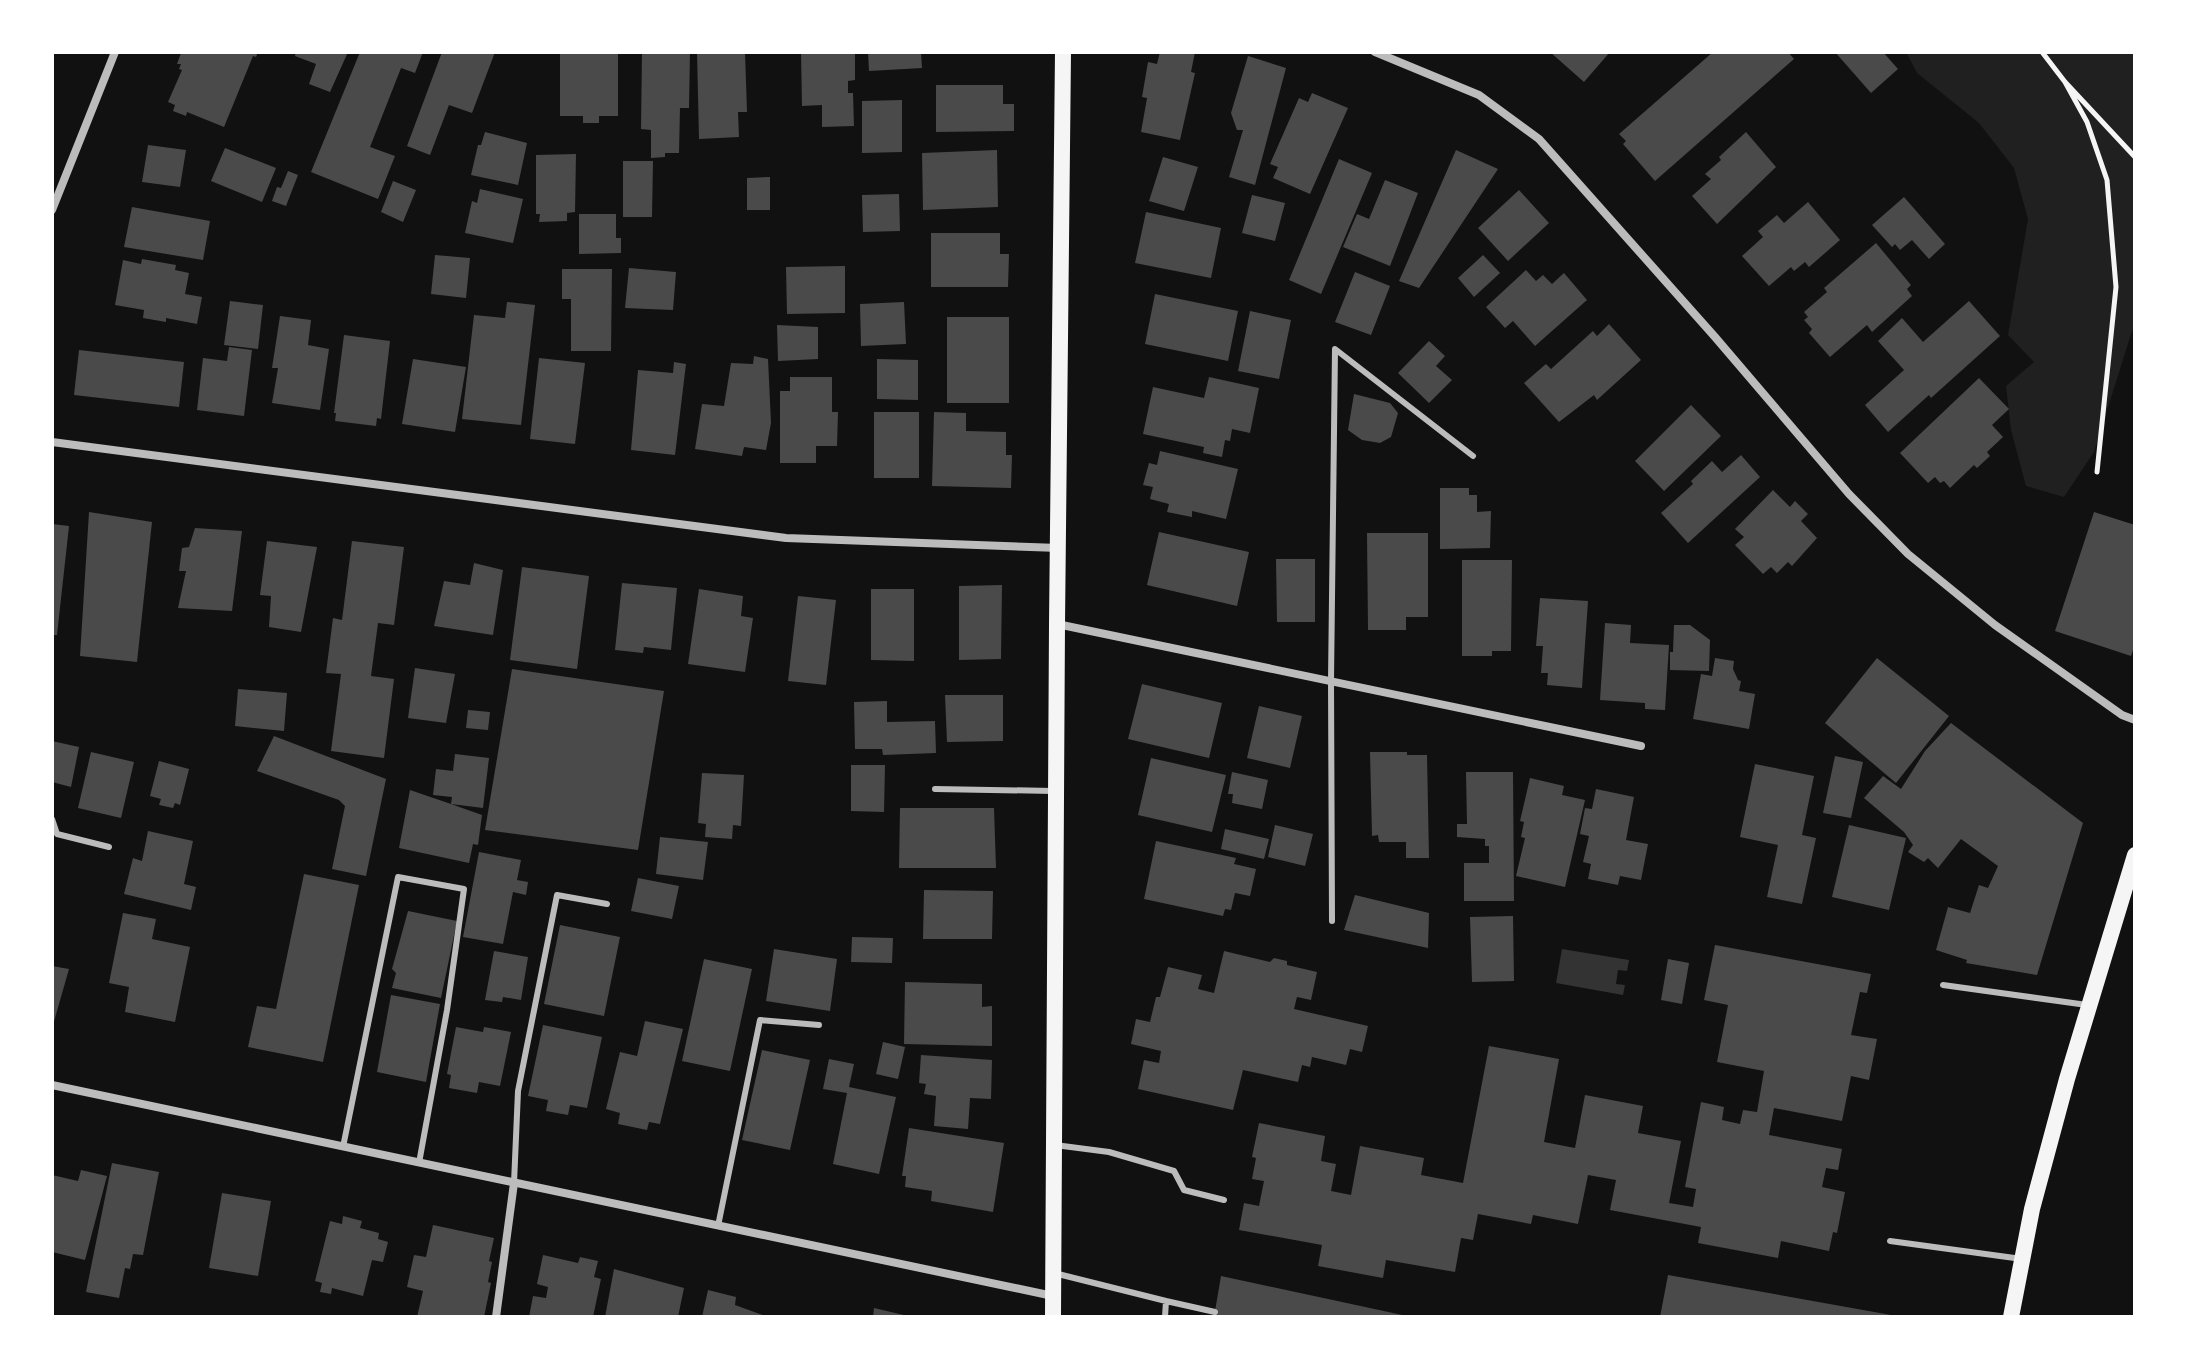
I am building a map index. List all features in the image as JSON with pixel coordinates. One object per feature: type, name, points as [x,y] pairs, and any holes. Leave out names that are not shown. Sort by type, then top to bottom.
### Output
[{"type":"main road","points":[[1053,1317],[1063,52]]},
{"type":"main road","points":[[2011,1317],[2035,1195],[2135,855]]},
{"type":"street","points":[[52,210],[115,52]]},
{"type":"street","points":[[1375,52],[1479,95],[1539,139],[1849,494],[1908,554],[1995,625],[2122,715],[2135,720]]},
{"type":"street","points":[[52,442],[786,538],[1059,548]]},
{"type":"street","points":[[1057,624],[1641,746]]},
{"type":"street","points":[[52,1085],[1054,1296]]},
{"type":"street","points":[[496,1317],[514,1183]]},
{"type":"lane","points":[[1332,921],[1335,349],[1473,456]]},
{"type":"lane","points":[[935,789],[1056,791]]},
{"type":"lane","points":[[52,819],[57,834],[109,847]]},
{"type":"lane","points":[[343,1147],[398,877],[464,889],[447,1010],[419,1163]]},
{"type":"lane","points":[[514,1183],[518,1091],[557,895],[607,904]]},
{"type":"lane","points":[[1943,985],[2091,1006]]},
{"type":"lane","points":[[718,1226],[760,1020],[819,1025]]},
{"type":"lane","points":[[1055,1145],[1109,1152],[1174,1171],[1184,1190],[1224,1200]]},
{"type":"lane","points":[[1890,1241],[2023,1259]]},
{"type":"lane","points":[[1054,1273],[1215,1312]]},
{"type":"lane","points":[[1165,1317],[1166,1301]]},
{"type":"path","points":[[2042,52],[2065,82],[2135,157]]},
{"type":"path","points":[[2065,82],[2087,122],[2107,180],[2116,287],[2097,472]]},
{"type":"shaded area","points":[[1906,52],[2135,52],[2135,332],[2132,331],[2094,452],[2064,497],[2026,486],[2011,430],[2006,386],[2034,362],[2008,335],[2028,219],[2014,168],[1979,123],[1917,73]]},
{"type":"shaded area","points":[[1562,949],[1629,960],[1627,971],[1618,970],[1616,984],[1625,985],[1623,995],[1556,983]]},
{"type":"building","points":[[258,52],[256,57],[253,56],[224,127],[187,112],[186,116],[173,111],[175,105],[168,102],[182,70],[179,69],[181,64],[177,64],[181,53]]},
{"type":"building","points":[[296,52],[348,52],[330,92],[309,84],[316,64],[295,56]]},
{"type":"building","points":[[360,52],[423,52],[415,73],[401,68],[370,147],[395,156],[378,199],[311,172]]},
{"type":"building","points":[[442,52],[495,52],[472,113],[449,105],[430,155],[407,146]]},
{"type":"building","points":[[560,52],[618,52],[618,116],[599,116],[599,123],[583,123],[583,116],[560,116]]},
{"type":"building","points":[[642,52],[690,52],[689,108],[680,108],[679,153],[665,153],[665,157],[651,158],[651,130],[641,129]]},
{"type":"building","points":[[697,52],[745,52],[747,112],[738,112],[739,137],[699,139]]},
{"type":"building","points":[[801,52],[855,52],[855,80],[848,81],[848,93],[853,93],[854,126],[822,127],[822,105],[802,106]]},
{"type":"building","points":[[868,52],[921,52],[922,68],[869,71]]},
{"type":"building","points":[[1160,52],[1195,52],[1191,72],[1195,73],[1180,140],[1141,132],[1147,98],[1142,97],[1148,62],[1157,64]]},
{"type":"building","points":[[1550,52],[1610,52],[1584,82]]},
{"type":"building","points":[[1713,52],[1788,52],[1794,59],[1655,181],[1623,144],[1626,141],[1619,134]]},
{"type":"building","points":[[1835,52],[1883,52],[1898,69],[1871,93]]},
{"type":"building","points":[[1248,56],[1286,68],[1255,185],[1229,177],[1243,130],[1237,130],[1231,113]]},
{"type":"building","points":[[936,85],[1003,85],[1003,104],[1014,104],[1014,131],[936,132]]},
{"type":"building","points":[[1312,93],[1348,108],[1310,194],[1273,178],[1278,167],[1270,164],[1299,98],[1308,102]]},
{"type":"building","points":[[902,100],[902,152],[862,153],[862,101]]},
{"type":"building","points":[[485,132],[527,143],[518,185],[471,175],[478,145],[481,145]]},
{"type":"building","points":[[1746,132],[1776,167],[1717,224],[1692,196],[1711,179],[1705,174],[1721,160],[1719,157]]},
{"type":"building","points":[[148,145],[186,150],[180,187],[142,182]]},
{"type":"building","points":[[225,148],[276,168],[262,202],[211,181]]},
{"type":"building","points":[[997,150],[998,207],[923,210],[922,153]]},
{"type":"building","points":[[1456,150],[1498,169],[1419,288],[1399,281]]},
{"type":"building","points":[[576,154],[575,212],[567,213],[567,221],[539,222],[540,214],[536,214],[536,155]]},
{"type":"building","points":[[1163,157],[1198,167],[1184,211],[1149,201]]},
{"type":"building","points":[[1339,159],[1372,173],[1321,294],[1289,280]]},
{"type":"building","points":[[623,161],[653,161],[652,217],[623,217]]},
{"type":"building","points":[[288,171],[298,175],[286,206],[272,201]]},
{"type":"building","points":[[770,177],[770,210],[747,210],[747,178]]},
{"type":"building","points":[[1385,180],[1418,193],[1390,266],[1343,247],[1357,214],[1369,219]]},
{"type":"building","points":[[393,181],[416,190],[403,222],[381,212]]},
{"type":"building","points":[[480,189],[523,199],[513,243],[465,233],[472,201],[477,203]]},
{"type":"building","points":[[1519,190],[1549,223],[1508,261],[1478,228]]},
{"type":"building","points":[[899,194],[900,231],[863,232],[862,195]]},
{"type":"building","points":[[1252,195],[1285,203],[1275,241],[1242,233]]},
{"type":"building","points":[[1904,197],[1945,244],[1929,259],[1912,240],[1900,250],[1895,244],[1892,247],[1872,225]]},
{"type":"building","points":[[1808,202],[1840,240],[1809,267],[1805,262],[1794,271],[1791,267],[1769,286],[1742,256],[1763,237],[1758,231],[1777,215],[1784,223]]},
{"type":"building","points":[[132,207],[210,221],[203,260],[124,247]]},
{"type":"building","points":[[1146,212],[1221,228],[1211,278],[1135,263]]},
{"type":"building","points":[[579,214],[616,214],[616,238],[621,238],[621,253],[579,254]]},
{"type":"building","points":[[931,233],[1000,233],[1000,254],[1009,254],[1008,287],[931,287]]},
{"type":"building","points":[[1876,243],[1911,285],[1907,289],[1912,296],[1872,332],[1867,325],[1830,357],[1809,333],[1812,329],[1804,320],[1808,317],[1804,312],[1827,292],[1824,288]]},
{"type":"building","points":[[435,255],[470,258],[466,298],[431,294]]},
{"type":"building","points":[[1483,255],[1500,273],[1474,297],[1458,278]]},
{"type":"building","points":[[142,259],[176,265],[175,270],[189,273],[185,294],[202,297],[197,324],[166,318],[166,322],[143,318],[144,310],[115,305],[123,260],[141,264]]},
{"type":"building","points":[[845,266],[845,313],[787,314],[786,267]]},
{"type":"building","points":[[629,268],[676,272],[673,310],[625,308]]},
{"type":"building","points":[[562,269],[612,269],[611,351],[571,351],[571,299],[562,299]]},
{"type":"building","points":[[1526,270],[1536,281],[1543,275],[1552,284],[1564,273],[1587,300],[1535,346],[1513,321],[1505,328],[1486,307]]},
{"type":"building","points":[[1355,272],[1390,286],[1371,335],[1335,322]]},
{"type":"building","points":[[1155,294],[1238,311],[1228,361],[1145,344]]},
{"type":"building","points":[[230,301],[263,305],[258,349],[224,345]]},
{"type":"building","points":[[1969,301],[2000,336],[1888,432],[1865,405],[1904,370],[1878,341],[1902,318],[1923,342]]},
{"type":"building","points":[[507,302],[535,305],[521,425],[462,419],[474,315],[505,318]]},
{"type":"building","points":[[904,302],[906,344],[861,346],[860,304]]},
{"type":"building","points":[[1250,311],[1291,320],[1279,379],[1238,371]]},
{"type":"building","points":[[280,316],[311,320],[308,345],[329,349],[320,410],[272,403],[278,368],[272,368]]},
{"type":"building","points":[[947,317],[1009,317],[1009,403],[947,403]]},
{"type":"building","points":[[1609,324],[1641,360],[1597,400],[1594,395],[1559,422],[1524,383],[1546,364],[1551,369],[1593,331],[1597,336]]},
{"type":"building","points":[[777,325],[818,327],[818,359],[778,361]]},
{"type":"building","points":[[344,335],[390,341],[381,419],[377,418],[376,426],[335,421]]},
{"type":"building","points":[[1429,341],[1445,356],[1436,366],[1452,380],[1429,403],[1398,373]]},
{"type":"building","points":[[229,347],[252,350],[244,416],[197,410],[203,358],[227,361]]},
{"type":"building","points":[[79,350],[184,362],[179,407],[74,395]]},
{"type":"building","points":[[754,356],[768,359],[771,423],[766,450],[744,447],[742,456],[695,449],[702,404],[724,406],[731,363],[753,364]]},
{"type":"building","points":[[539,358],[585,363],[575,444],[530,439]]},
{"type":"building","points":[[413,359],[466,367],[455,432],[402,424]]},
{"type":"building","points":[[877,359],[918,360],[918,400],[877,399]]},
{"type":"building","points":[[674,362],[686,364],[675,455],[631,450],[638,370],[673,373]]},
{"type":"building","points":[[790,377],[832,377],[832,412],[838,412],[837,446],[816,446],[816,463],[780,463],[780,391],[790,391]]},
{"type":"building","points":[[1209,377],[1259,388],[1250,433],[1232,429],[1230,441],[1225,440],[1222,457],[1203,453],[1204,447],[1143,434],[1153,387],[1204,398]]},
{"type":"building","points":[[1979,378],[2009,409],[1992,425],[2003,437],[1987,452],[1990,456],[1977,468],[1974,465],[1950,488],[1935,477],[1928,483],[1900,453]]},
{"type":"building","points":[[1354,394],[1390,403],[1398,413],[1391,437],[1380,443],[1362,440],[1348,430]]},
{"type":"building","points":[[1691,405],[1721,436],[1664,491],[1635,461]]},
{"type":"building","points":[[874,412],[919,412],[919,478],[874,478]]},
{"type":"building","points":[[934,412],[966,413],[966,431],[1006,432],[1006,455],[1012,455],[1011,488],[932,486]]},
{"type":"building","points":[[1160,451],[1238,469],[1226,519],[1192,511],[1192,517],[1167,512],[1169,504],[1150,499],[1153,487],[1143,485],[1149,463],[1157,465]]},
{"type":"building","points":[[1741,455],[1760,477],[1688,543],[1661,513],[1693,484],[1691,481],[1712,461],[1722,472]]},
{"type":"building","points":[[1440,488],[1469,488],[1469,495],[1477,495],[1477,512],[1491,511],[1490,548],[1440,549]]},
{"type":"building","points":[[1773,490],[1790,507],[1795,501],[1808,514],[1801,521],[1817,538],[1792,566],[1788,562],[1777,573],[1771,567],[1763,574],[1735,545],[1744,537],[1735,529]]},
{"type":"building","points":[[89,512],[152,522],[137,662],[80,656]]},
{"type":"building","points":[[2094,512],[2135,525],[2135,644],[2131,656],[2055,631]]},
{"type":"building","points":[[52,524],[69,526],[57,635],[52,635]]},
{"type":"building","points":[[195,528],[242,531],[232,611],[178,608],[186,571],[179,571],[182,548],[189,547]]},
{"type":"building","points":[[1159,532],[1249,552],[1237,606],[1147,585]]},
{"type":"building","points":[[1367,533],[1428,533],[1428,617],[1406,617],[1406,630],[1368,630]]},
{"type":"building","points":[[267,541],[317,547],[301,632],[269,627],[271,596],[260,595]]},
{"type":"building","points":[[352,541],[404,547],[394,625],[378,623],[371,676],[394,679],[384,758],[331,751],[341,674],[326,673],[333,618],[342,620]]},
{"type":"building","points":[[1276,559],[1315,559],[1315,622],[1277,622]]},
{"type":"building","points":[[1462,560],[1512,560],[1511,651],[1492,651],[1492,656],[1462,656]]},
{"type":"building","points":[[474,563],[503,570],[493,635],[434,626],[444,581],[470,585]]},
{"type":"building","points":[[522,567],[589,576],[577,669],[510,660]]},
{"type":"building","points":[[622,583],[677,588],[671,650],[644,647],[643,653],[615,650]]},
{"type":"building","points":[[1002,585],[1001,659],[959,660],[959,586]]},
{"type":"building","points":[[699,589],[743,596],[741,616],[753,618],[745,672],[688,664]]},
{"type":"building","points":[[871,589],[914,589],[914,661],[871,660]]},
{"type":"building","points":[[798,596],[836,600],[826,685],[788,681]]},
{"type":"building","points":[[1540,598],[1588,601],[1582,688],[1547,685],[1548,673],[1541,673],[1543,646],[1536,646]]},
{"type":"building","points":[[1605,623],[1631,625],[1630,643],[1669,645],[1665,710],[1645,709],[1645,703],[1600,700]]},
{"type":"building","points":[[1674,625],[1690,625],[1710,640],[1709,671],[1670,670]]},
{"type":"building","points":[[1715,658],[1734,661],[1733,669],[1741,681],[1739,691],[1755,694],[1749,729],[1693,719],[1701,674],[1712,676]]},
{"type":"building","points":[[1877,658],[1949,716],[1896,783],[1825,723]]},
{"type":"building","points":[[415,668],[455,674],[446,723],[408,718]]},
{"type":"building","points":[[512,669],[664,691],[638,850],[485,830]]},
{"type":"building","points":[[1142,684],[1222,703],[1209,758],[1128,739]]},
{"type":"building","points":[[238,689],[287,693],[284,731],[235,726]]},
{"type":"building","points":[[945,695],[1003,695],[1003,741],[947,742]]},
{"type":"building","points":[[887,701],[887,722],[935,721],[936,753],[883,755],[882,749],[855,749],[854,702]]},
{"type":"building","points":[[1259,706],[1302,716],[1290,768],[1247,758]]},
{"type":"building","points":[[468,710],[490,712],[488,730],[466,728]]},
{"type":"building","points":[[1951,723],[2083,823],[2037,975],[1966,963],[1967,960],[1936,950],[1948,907],[1970,913],[1979,885],[1988,888],[1998,866],[1961,839],[1938,868],[1928,858],[1924,862],[1908,852],[1913,845],[1904,832],[1864,798],[1883,776],[1901,789],[1925,751]]},
{"type":"building","points":[[274,736],[386,779],[366,876],[332,869],[345,806],[339,800],[257,771]]},
{"type":"building","points":[[52,741],[79,747],[71,787],[52,782]]},
{"type":"building","points":[[91,752],[134,762],[121,818],[78,808]]},
{"type":"building","points":[[1370,752],[1427,755],[1429,858],[1406,858],[1406,842],[1379,842],[1378,835],[1372,836]]},
{"type":"building","points":[[455,754],[489,758],[483,808],[451,804],[452,797],[433,795],[436,769],[453,771]]},
{"type":"building","points":[[1835,756],[1863,762],[1851,818],[1823,813]]},
{"type":"building","points":[[1151,758],[1226,775],[1212,832],[1138,815]]},
{"type":"building","points":[[159,761],[189,769],[180,805],[175,803],[173,808],[159,805],[161,799],[150,796]]},
{"type":"building","points":[[1755,764],[1814,776],[1802,835],[1816,838],[1802,904],[1767,897],[1778,845],[1740,837]]},
{"type":"building","points":[[851,765],[885,765],[884,812],[851,811]]},
{"type":"building","points":[[1232,772],[1268,780],[1262,809],[1232,803],[1233,794],[1228,794]]},
{"type":"building","points":[[1466,772],[1513,772],[1514,901],[1464,901],[1464,863],[1489,863],[1489,846],[1485,846],[1485,839],[1457,837],[1457,824],[1467,824]]},
{"type":"building","points":[[702,773],[744,775],[741,826],[733,825],[732,839],[705,837],[706,824],[698,823]]},
{"type":"building","points":[[1530,778],[1564,786],[1562,795],[1585,800],[1565,887],[1516,876],[1525,838],[1521,837],[1524,822],[1520,821]]},
{"type":"building","points":[[1596,789],[1634,797],[1626,840],[1648,844],[1641,880],[1620,876],[1618,885],[1588,879],[1591,864],[1583,862],[1589,836],[1580,834],[1585,808],[1592,809]]},
{"type":"building","points":[[410,790],[482,815],[478,845],[473,844],[469,863],[399,848]]},
{"type":"building","points":[[900,808],[994,808],[996,868],[899,868]]},
{"type":"building","points":[[1275,825],[1313,834],[1305,866],[1268,857]]},
{"type":"building","points":[[1849,825],[1906,838],[1889,910],[1832,897]]},
{"type":"building","points":[[1225,829],[1269,839],[1264,859],[1221,849]]},
{"type":"building","points":[[148,831],[193,841],[184,884],[196,887],[191,910],[124,894],[133,858],[142,861]]},
{"type":"building","points":[[660,837],[708,842],[703,880],[656,874]]},
{"type":"building","points":[[1156,841],[1236,858],[1234,864],[1256,869],[1250,896],[1235,893],[1231,910],[1225,909],[1223,916],[1144,899]]},
{"type":"building","points":[[479,852],[521,860],[517,880],[528,882],[526,895],[513,892],[503,944],[463,937]]},
{"type":"building","points":[[304,874],[359,885],[323,1062],[248,1047],[257,1006],[276,1009]]},
{"type":"building","points":[[638,878],[679,886],[672,919],[631,911]]},
{"type":"building","points":[[924,890],[993,891],[992,939],[923,939]]},
{"type":"building","points":[[1355,895],[1429,913],[1428,948],[1344,930]]},
{"type":"building","points":[[408,911],[457,921],[441,998],[392,988],[396,973],[392,969]]},
{"type":"building","points":[[123,913],[156,919],[152,939],[190,947],[175,1022],[125,1012],[129,987],[109,983]]},
{"type":"building","points":[[1513,916],[1514,981],[1472,982],[1470,917]]},
{"type":"building","points":[[560,925],[620,937],[604,1016],[544,1004]]},
{"type":"building","points":[[852,937],[893,938],[892,963],[851,962]]},
{"type":"building","points":[[1715,945],[1871,974],[1867,993],[1860,992],[1851,1035],[1877,1039],[1869,1080],[1851,1076],[1842,1121],[1774,1108],[1769,1135],[1842,1149],[1838,1170],[1826,1168],[1822,1187],[1845,1192],[1837,1233],[1833,1232],[1829,1251],[1781,1241],[1778,1258],[1698,1243],[1701,1227],[1610,1210],[1616,1180],[1588,1175],[1578,1224],[1533,1215],[1531,1224],[1478,1214],[1473,1240],[1461,1238],[1455,1272],[1386,1260],[1383,1278],[1318,1266],[1322,1245],[1239,1230],[1244,1203],[1259,1206],[1264,1181],[1252,1179],[1256,1158],[1252,1157],[1259,1123],[1325,1136],[1321,1161],[1336,1164],[1331,1191],[1351,1195],[1360,1146],[1424,1158],[1421,1175],[1463,1183],[1489,1046],[1559,1059],[1544,1142],[1575,1148],[1585,1095],[1643,1106],[1638,1133],[1681,1141],[1669,1203],[1693,1207],[1696,1189],[1685,1187],[1701,1102],[1724,1107],[1722,1120],[1740,1124],[1743,1110],[1757,1112],[1764,1071],[1717,1062],[1728,1005],[1704,1000]]},
{"type":"building","points":[[774,949],[837,959],[830,1011],[766,1001]]},
{"type":"building","points":[[494,951],[528,957],[521,1000],[503,997],[502,1002],[485,1000]]},
{"type":"building","points":[[1224,951],[1270,962],[1274,958],[1287,961],[1287,965],[1317,972],[1311,1000],[1297,997],[1294,1009],[1368,1026],[1362,1052],[1350,1049],[1346,1065],[1312,1057],[1310,1067],[1302,1065],[1298,1082],[1243,1070],[1233,1110],[1138,1089],[1144,1060],[1159,1063],[1161,1051],[1131,1044],[1136,1019],[1150,1022],[1168,967],[1202,975],[1198,989],[1214,993]]},
{"type":"building","points":[[704,959],[752,969],[730,1071],[682,1061]]},
{"type":"building","points":[[1668,959],[1689,963],[1682,1004],[1661,1000]]},
{"type":"building","points":[[52,966],[69,969],[53,1025],[52,1025]]},
{"type":"building","points":[[905,982],[982,984],[982,1007],[992,1006],[992,1046],[904,1044]]},
{"type":"building","points":[[391,995],[440,1004],[426,1082],[377,1072]]},
{"type":"building","points":[[645,1021],[683,1029],[660,1124],[649,1122],[647,1130],[618,1124],[620,1113],[606,1109],[620,1052],[637,1056]]},
{"type":"building","points":[[543,1025],[602,1037],[587,1108],[570,1105],[568,1115],[546,1111],[548,1100],[528,1096]]},
{"type":"building","points":[[456,1027],[483,1032],[484,1027],[511,1032],[500,1086],[479,1082],[477,1093],[449,1088],[451,1075],[447,1074]]},
{"type":"building","points":[[883,1042],[905,1047],[898,1079],[876,1074]]},
{"type":"building","points":[[762,1050],[810,1060],[790,1150],[742,1140]]},
{"type":"building","points":[[921,1055],[992,1060],[991,1099],[970,1098],[968,1129],[934,1126],[936,1096],[924,1094],[926,1084],[919,1083]]},
{"type":"building","points":[[829,1059],[854,1064],[849,1087],[896,1097],[879,1174],[833,1164],[847,1093],[823,1089]]},
{"type":"building","points":[[909,1128],[1004,1143],[993,1212],[931,1201],[932,1191],[905,1187],[906,1176],[902,1176]]},
{"type":"building","points":[[112,1163],[159,1172],[143,1255],[133,1254],[130,1269],[125,1268],[119,1298],[86,1292]]},
{"type":"building","points":[[81,1170],[107,1176],[85,1260],[52,1252],[52,1175],[78,1181]]},
{"type":"building","points":[[222,1193],[271,1201],[258,1276],[209,1268]]},
{"type":"building","points":[[343,1216],[362,1221],[360,1228],[379,1233],[378,1239],[388,1242],[383,1262],[372,1260],[363,1296],[332,1288],[331,1294],[320,1292],[322,1283],[315,1281],[330,1221],[342,1224]]},
{"type":"building","points":[[433,1225],[494,1238],[489,1261],[492,1262],[488,1282],[491,1283],[484,1317],[417,1317],[423,1291],[407,1287],[414,1255],[426,1257]]},
{"type":"building","points":[[543,1255],[578,1263],[580,1257],[598,1261],[594,1277],[601,1279],[593,1317],[529,1317],[533,1296],[546,1298],[548,1287],[537,1284]]},
{"type":"building","points":[[614,1269],[684,1288],[678,1317],[605,1317]]},
{"type":"building","points":[[1668,1275],[1891,1315],[1891,1317],[1660,1317]]},
{"type":"building","points":[[1221,1276],[1407,1316],[1407,1317],[1214,1317]]},
{"type":"building","points":[[708,1290],[736,1297],[735,1305],[768,1317],[702,1317]]},
{"type":"building","points":[[874,1308],[908,1316],[908,1317],[873,1317]]}]
